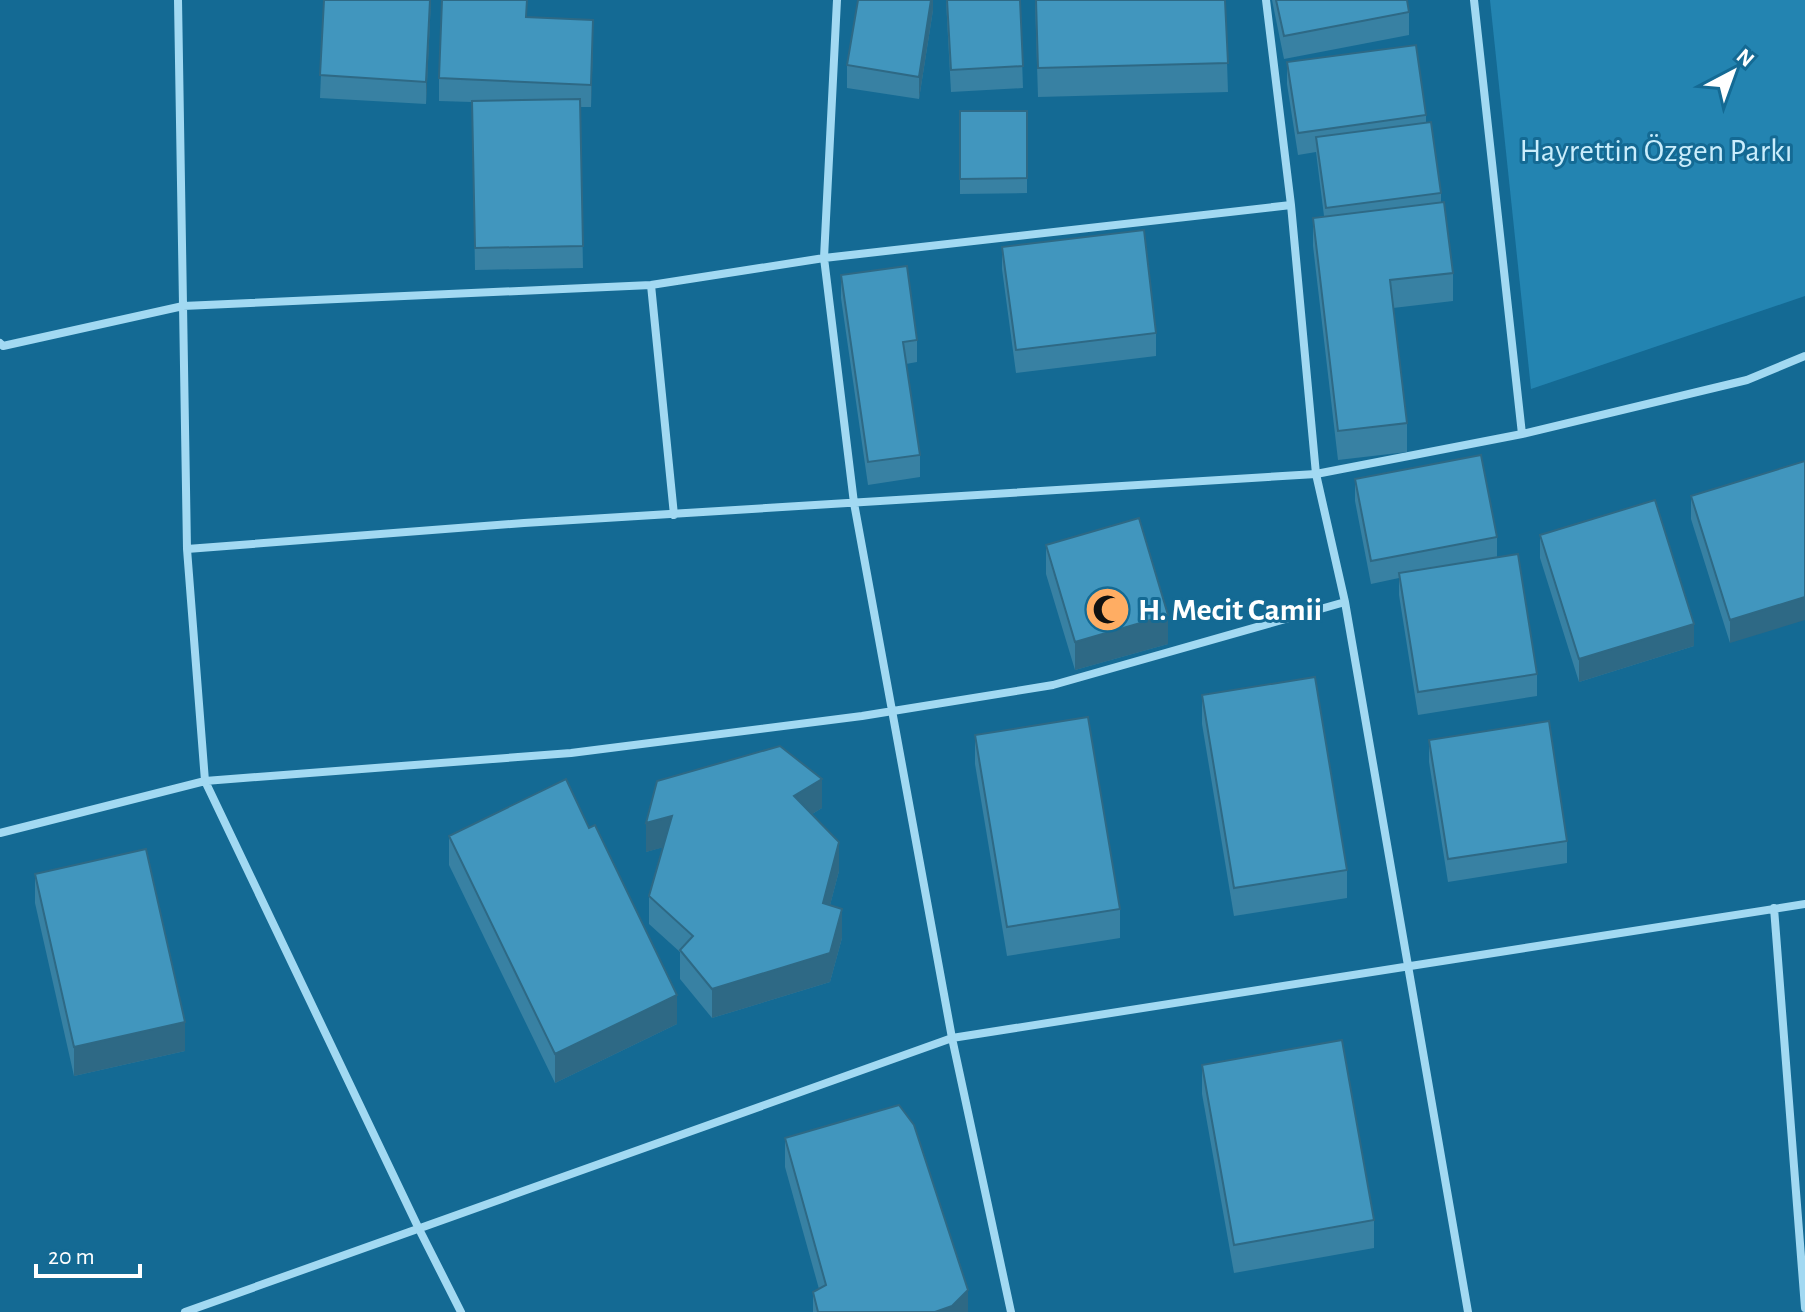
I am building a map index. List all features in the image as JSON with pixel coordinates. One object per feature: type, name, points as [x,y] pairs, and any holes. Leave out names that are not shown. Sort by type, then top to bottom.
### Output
[{"type":"street","points":[[178,0],[187,549],[205,781],[461,1312]]},
{"type":"street","points":[[837,0],[824,258],[854,503],[952,1038],[1011,1312]]},
{"type":"street","points":[[1266,0],[1291,205],[1316,474],[1345,602],[1468,1312]]},
{"type":"street","points":[[1474,0],[1522,434]]},
{"type":"street","points":[[0,343],[3,346],[183,306],[651,285],[824,258],[1291,205]]},
{"type":"street","points":[[651,285],[674,515]]},
{"type":"street","points":[[187,549],[524,523],[1316,474],[1522,434],[1747,380],[1805,356]]},
{"type":"street","points":[[0,833],[205,781],[571,753],[894,711],[1053,685],[1345,602]]},
{"type":"street","points":[[185,1312],[952,1038],[1805,904]]},
{"type":"street","points":[[1774,908],[1805,1308]]},
{"type":"green space","name":"Hayrettin Özgen Parkı","points":[[1490,0],[1805,0],[1805,296],[1531,389]]},
{"type":"building","points":[[324,0],[430,0],[426,82],[320,75]]},
{"type":"building","points":[[442,0],[527,0],[526,17],[593,20],[591,85],[439,78]]},
{"type":"building","points":[[858,0],[931,0],[919,77],[847,65]]},
{"type":"building","points":[[947,0],[1020,0],[1023,66],[951,70]]},
{"type":"building","points":[[1036,0],[1225,0],[1228,63],[1038,68]]},
{"type":"building","points":[[1276,0],[1407,0],[1409,12],[1284,36]]},
{"type":"building","points":[[1416,45],[1426,115],[1298,133],[1287,62]]},
{"type":"building","points":[[580,99],[583,246],[475,248],[472,101]]},
{"type":"building","points":[[960,111],[1027,111],[1027,178],[960,179]]},
{"type":"building","points":[[1431,122],[1441,193],[1326,208],[1316,137]]},
{"type":"building","points":[[1444,202],[1453,273],[1390,280],[1407,423],[1338,431],[1313,218]]},
{"type":"building","points":[[1144,230],[1156,333],[1016,350],[1002,247]]},
{"type":"building","points":[[907,266],[917,340],[903,342],[920,455],[868,462],[841,275]]},
{"type":"building","points":[[1481,455],[1497,537],[1371,561],[1355,479]]},
{"type":"building","points":[[1805,461],[1805,597],[1730,620],[1691,496]]},
{"type":"building","points":[[1655,500],[1694,624],[1579,659],[1540,535]]},
{"type":"building","name":"H. Mecit Camii","points":[[1139,518],[1168,615],[1075,642],[1046,545]]},
{"type":"building","points":[[1518,554],[1537,674],[1418,692],[1399,573]]},
{"type":"building","points":[[1315,677],[1347,870],[1234,888],[1202,695]]},
{"type":"building","points":[[1088,717],[1120,909],[1007,927],[975,735]]},
{"type":"building","points":[[1549,721],[1567,841],[1448,859],[1429,740]]},
{"type":"building","points":[[780,746],[822,779],[794,796],[839,842],[823,903],[842,909],[830,953],[712,989],[680,950],[693,936],[649,896],[672,816],[646,823],[657,781]]},
{"type":"building","points":[[566,779],[589,828],[595,825],[677,995],[555,1054],[449,836]]},
{"type":"building","points":[[146,849],[185,1022],[74,1047],[35,874]]},
{"type":"building","points":[[1342,1040],[1374,1220],[1234,1245],[1202,1065]]},
{"type":"building","points":[[899,1105],[914,1125],[968,1290],[952,1306],[935,1312],[818,1312],[813,1292],[826,1285],[785,1138]]},
{"type":"place","name":"H. Mecit Camii","points":[[1107,609]]}]
